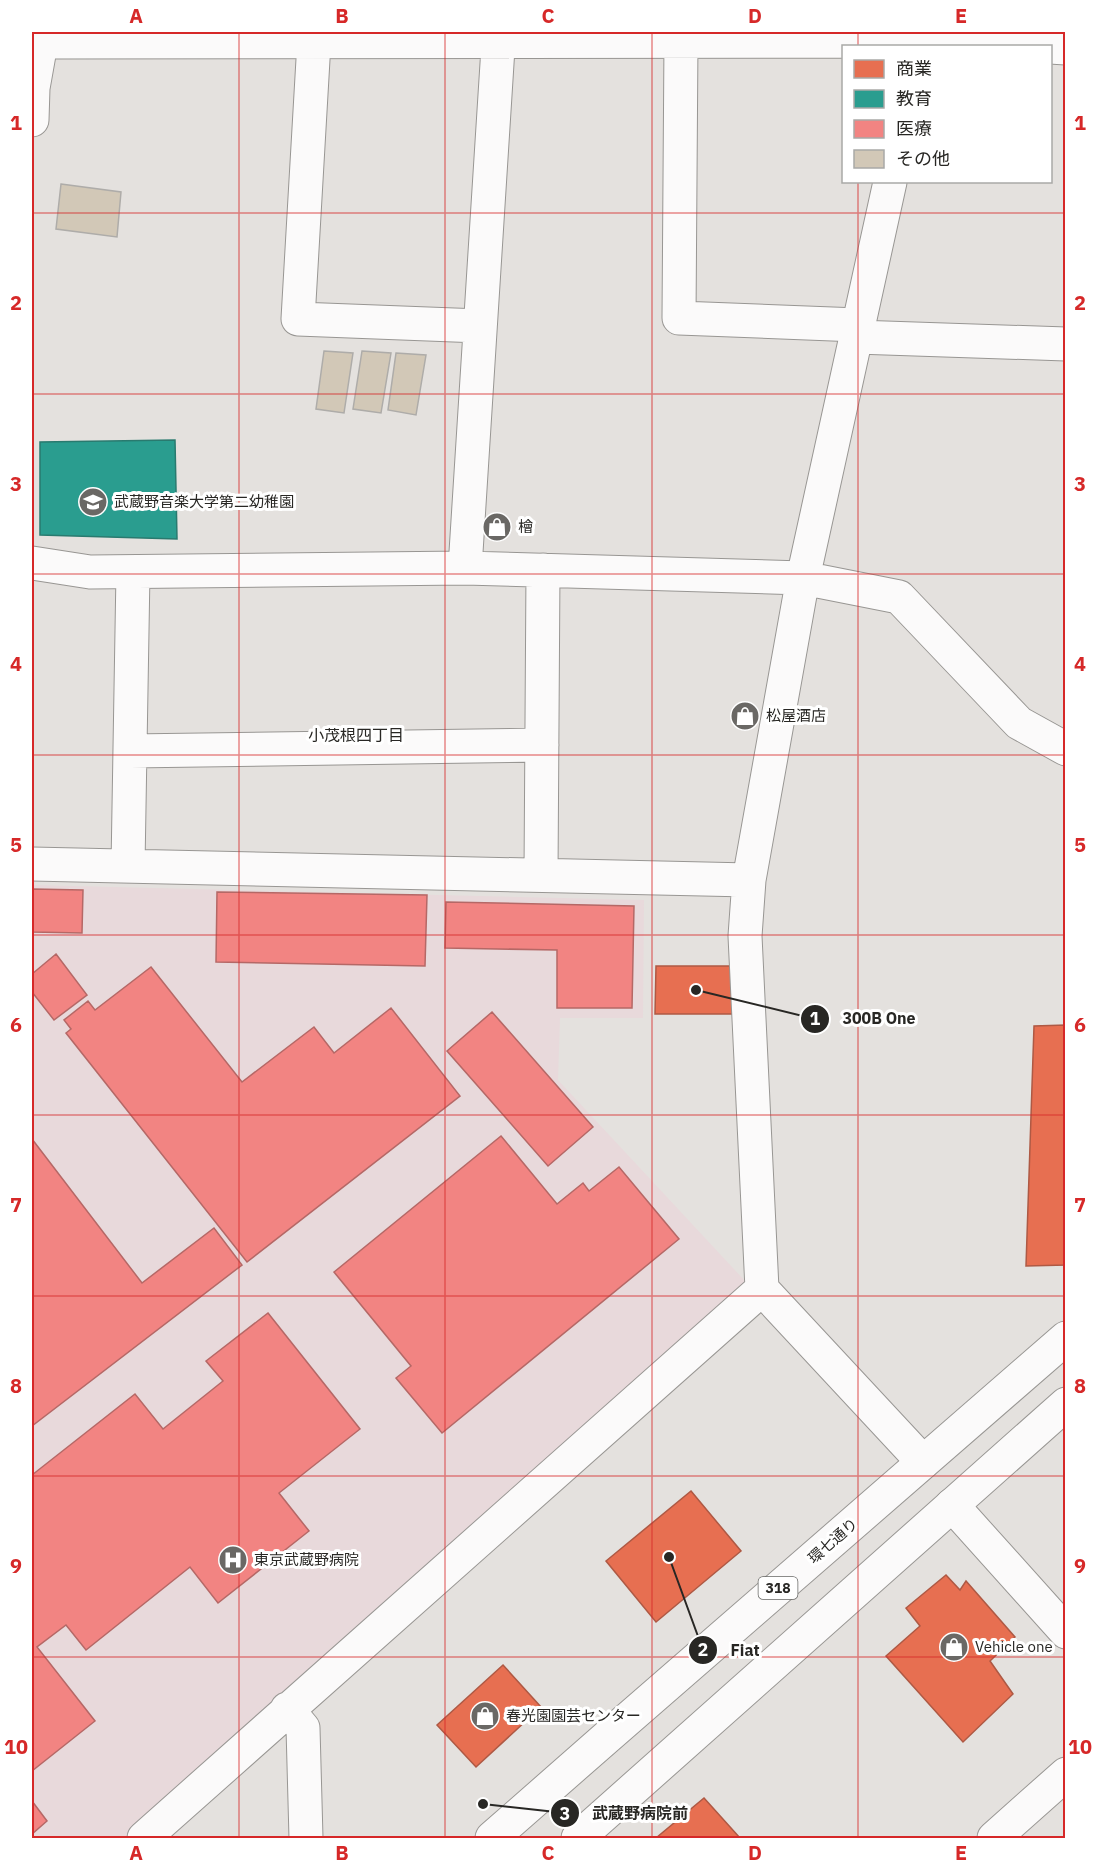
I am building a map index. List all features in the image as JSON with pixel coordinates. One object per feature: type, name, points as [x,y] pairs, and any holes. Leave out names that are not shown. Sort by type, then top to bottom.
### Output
[{"type":"street","points":[[465,568],[498,36]]},
{"type":"street","points":[[32,120],[33,88],[42,37],[314,42],[498,36],[681,41],[920,40],[1018,45]]},
{"type":"street","points":[[681,41],[679,318],[1065,344]]},
{"type":"street","points":[[314,42],[297,319],[480,326]]},
{"type":"street","points":[[890,183],[802,578],[749,880],[745,936],[762,1289],[923,1462]]},
{"type":"street","points":[[32,563],[90,572],[465,568],[802,578],[899,597],[1019,723],[1065,749]]},
{"type":"street","points":[[541,875],[543,570]]},
{"type":"street","points":[[128,866],[133,572]]},
{"type":"street","points":[[130,751],[542,745]]},
{"type":"street","points":[[32,864],[749,880]]},
{"type":"street","points":[[144,1839],[287,1709],[762,1289]]},
{"type":"street","name":"環七通り","points":[[492,1839],[1065,1338]]},
{"type":"street","points":[[578,1839],[1065,1404]]},
{"type":"street","points":[[951,1505],[1065,1632]]},
{"type":"street","points":[[287,1709],[303,1728],[306,1839]]},
{"type":"street","points":[[994,1839],[1065,1774]]},
{"type":"shaded area","name":"東京武蔵野病院","points":[[32,885],[644,900],[643,1018],[560,1018],[558,1080],[746,1282],[125,1838],[32,1838]]},
{"type":"building: 商業","points":[[656,966],[736,966],[737,1014],[655,1014]]},
{"type":"building: 商業","points":[[1066,1025],[1066,1265],[1026,1266],[1034,1026]]},
{"type":"building: 商業","points":[[691,1491],[741,1551],[656,1622],[606,1561]]},
{"type":"building: 商業","points":[[946,1575],[960,1590],[966,1581],[1015,1637],[990,1661],[1013,1694],[963,1742],[886,1656],[920,1626],[906,1608]]},
{"type":"building: 商業","points":[[503,1665],[541,1707],[476,1767],[437,1725]]},
{"type":"building: 商業","points":[[704,1798],[740,1838],[656,1838]]},
{"type":"building: 教育","points":[[175,440],[177,539],[40,535],[40,442]]},
{"type":"building: 医療","points":[[32,889],[83,890],[82,933],[32,932]]},
{"type":"building: 医療","points":[[217,892],[427,895],[425,966],[216,962]]},
{"type":"building: 医療","points":[[446,902],[634,906],[632,1008],[557,1008],[557,950],[445,948]]},
{"type":"building: 医療","points":[[56,954],[87,995],[54,1020],[32,992],[32,974]]},
{"type":"building: 医療","points":[[151,967],[242,1082],[314,1027],[334,1053],[391,1008],[460,1096],[247,1262],[66,1033],[71,1029],[64,1020],[88,1001],[95,1010]]},
{"type":"building: 医療","points":[[492,1012],[593,1127],[548,1166],[447,1051]]},
{"type":"building: 医療","points":[[501,1136],[557,1204],[583,1183],[589,1191],[619,1167],[679,1239],[442,1433],[396,1378],[411,1366],[334,1272]]},
{"type":"building: 医療","points":[[32,1139],[142,1283],[214,1228],[242,1265],[32,1426]]},
{"type":"building: 医療","points":[[268,1313],[360,1429],[279,1493],[309,1531],[218,1603],[190,1567],[86,1650],[66,1625],[37,1647],[95,1721],[32,1771],[32,1475],[135,1394],[163,1429],[223,1381],[206,1361]]},
{"type":"building: 医療","points":[[32,1801],[47,1821],[32,1834]]},
{"type":"building: その他","points":[[61,184],[121,192],[117,237],[56,229]]},
{"type":"building: その他","points":[[324,351],[353,353],[344,413],[316,409]]},
{"type":"building: その他","points":[[362,351],[391,353],[381,413],[353,409]]},
{"type":"building: その他","points":[[396,353],[426,355],[416,415],[388,410]]},
{"type":"place","name":"武蔵野音楽大学第二幼稚園","points":[[93,502]]},
{"type":"place","name":"檜","points":[[497,527]]},
{"type":"place","name":"松屋酒店","points":[[745,716]]},
{"type":"place","name":"300B One","points":[[696,990]]},
{"type":"place","name":"Fiat","points":[[669,1557]]},
{"type":"place","name":"東京武蔵野病院","points":[[233,1560]]},
{"type":"place","name":"Vehicle one","points":[[954,1647]]},
{"type":"place","name":"春光園園芸センター","points":[[485,1716]]},
{"type":"place","name":"武蔵野病院前","points":[[483,1804]]},
{"type":"district","name":"小茂根四丁目","points":[[356,735]]}]
